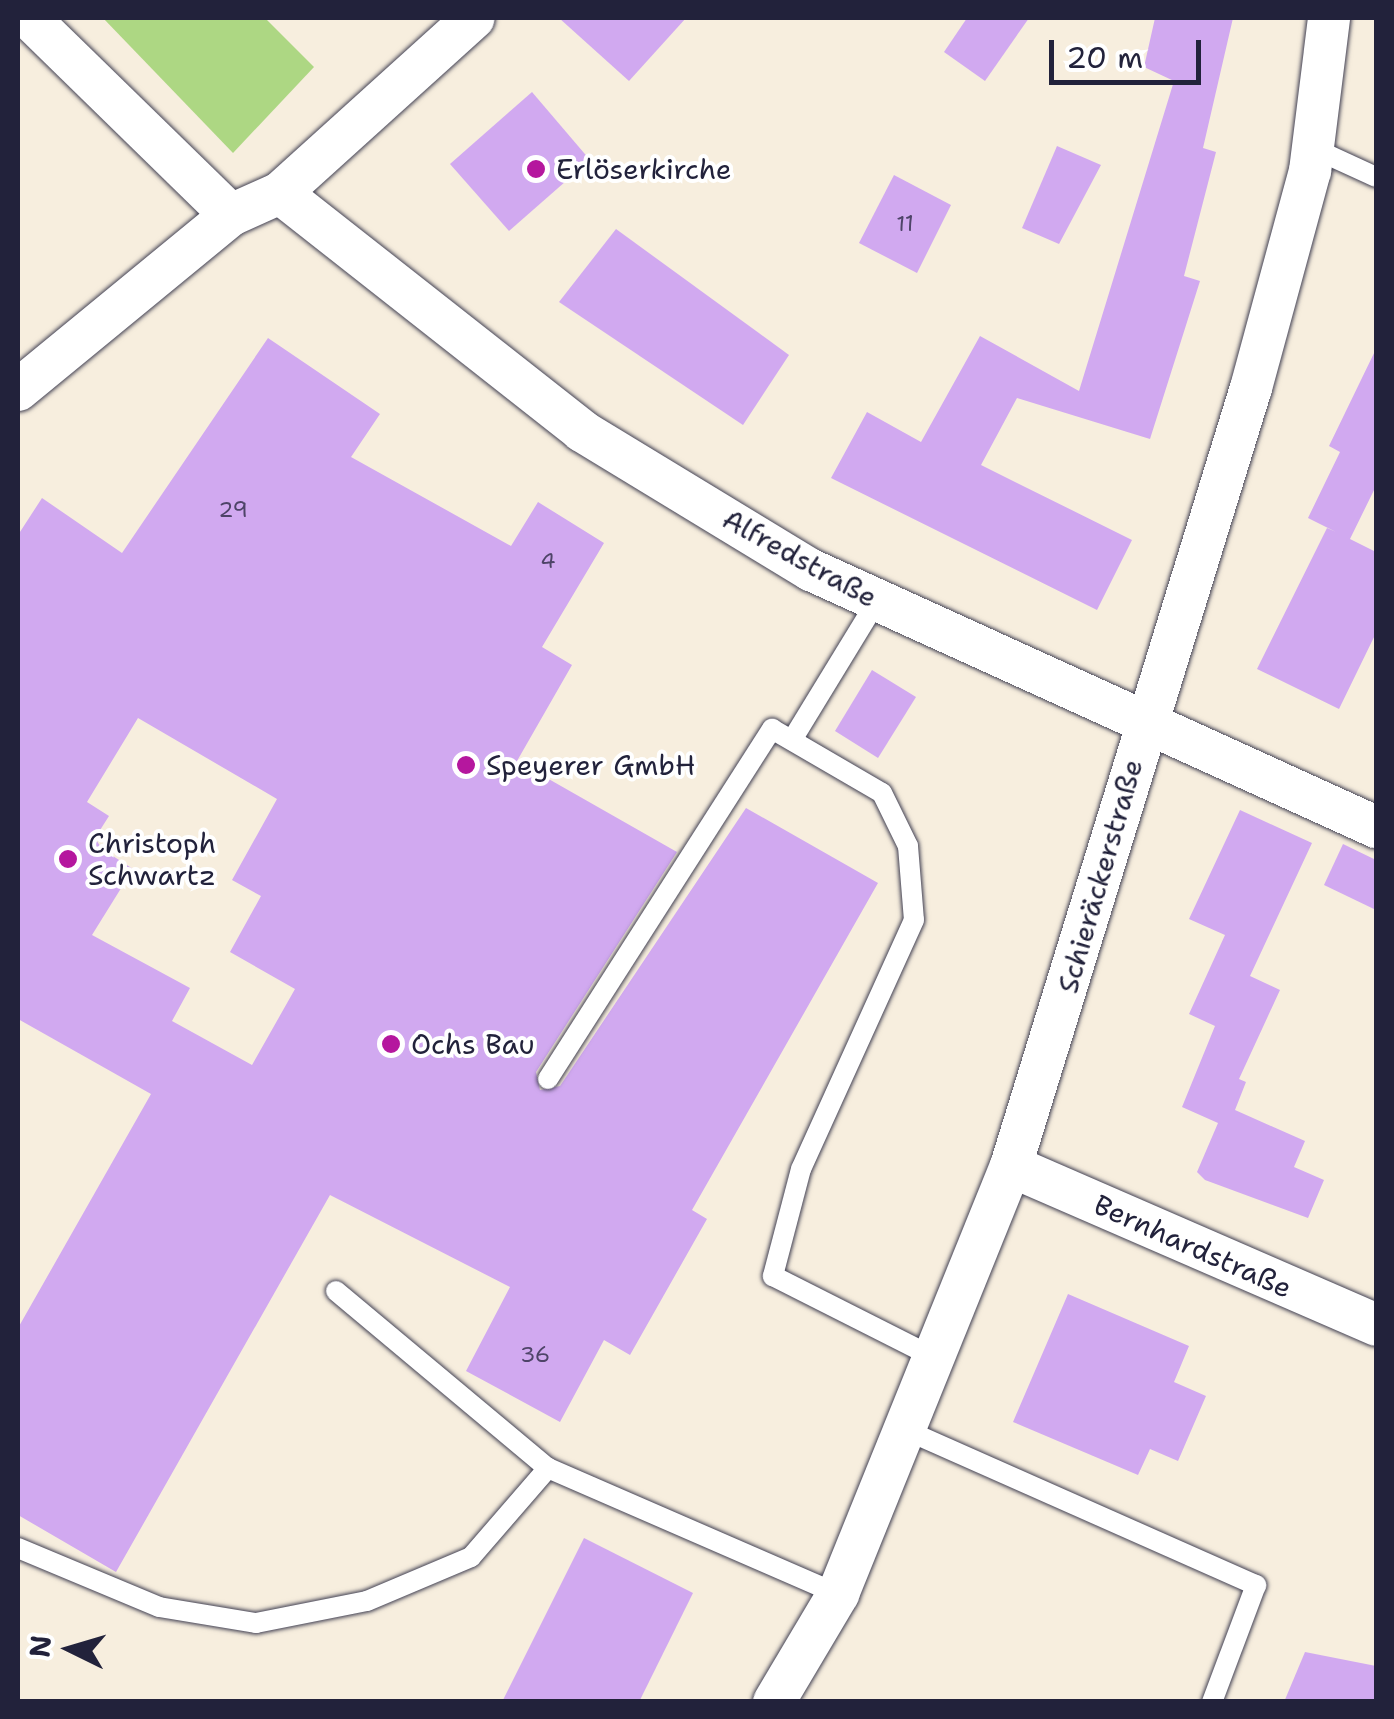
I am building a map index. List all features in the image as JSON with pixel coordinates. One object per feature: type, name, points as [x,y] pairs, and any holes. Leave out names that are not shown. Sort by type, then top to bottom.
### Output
[{"type":"street","points":[[29,18],[231,215]]},
{"type":"street","points":[[18,390],[231,215],[280,192],[474,18]]},
{"type":"street","name":"Schieräckerstraße","points":[[774,1702],[838,1594],[939,1360],[1011,1166],[1142,728],[1251,388],[1313,148],[1329,18]]},
{"type":"street","name":"Alfredstraße","points":[[280,192],[582,431],[877,601],[1142,728],[1376,828]]},
{"type":"street","name":"Bernhardstraße","points":[[1011,1166],[1376,1325]]},
{"type":"lane","points":[[1313,148],[1376,177]]},
{"type":"lane","points":[[792,740],[877,601]]},
{"type":"lane","points":[[548,1079],[772,729],[882,793],[908,846],[914,920],[801,1169],[773,1276],[939,1360]]},
{"type":"lane","points":[[336,1291],[548,1468],[838,1594]]},
{"type":"lane","points":[[908,1431],[1256,1585],[1212,1702]]},
{"type":"lane","points":[[18,1548],[159,1607],[256,1623],[367,1601],[471,1556],[548,1468]]},
{"type":"green space","points":[[103,18],[265,18],[314,67],[233,153]]},
{"type":"building","points":[[559,18],[686,18],[629,81]]},
{"type":"building","points":[[967,18],[1029,18],[985,81],[944,52]]},
{"type":"building","points":[[1155,18],[1233,18],[1203,148],[1216,152],[1184,276],[1200,281],[1150,439],[1017,398],[981,465],[1132,540],[1097,610],[831,478],[867,412],[921,442],[980,336],[1079,391],[1174,81],[1144,67]]},
{"type":"building","points":[[532,92],[590,160],[509,231],[450,164]]},
{"type":"building","points":[[1057,146],[1101,165],[1059,244],[1022,228]]},
{"type":"building","points":[[894,175],[951,205],[917,273],[859,243]]},
{"type":"building","points":[[616,229],[789,355],[743,425],[559,302]]},
{"type":"building","points":[[268,338],[380,414],[351,457],[511,546],[538,502],[604,543],[542,647],[572,665],[517,761],[677,852],[536,1072],[540,1090],[560,1086],[746,808],[878,883],[692,1210],[707,1219],[630,1355],[604,1340],[560,1422],[466,1371],[510,1287],[330,1195],[116,1572],[18,1515],[18,1328],[151,1094],[18,1019],[18,535],[42,498],[122,553]],"holes":[[[138,718],[277,799],[232,880],[261,896],[230,952],[295,989],[252,1065],[172,1021],[190,988],[92,935],[133,869],[102,849],[95,838],[109,816],[87,802]]]},
{"type":"building","points":[[1376,349],[1376,486],[1350,539],[1376,552],[1376,633],[1339,709],[1257,669],[1327,528],[1336,532],[1308,518],[1340,452],[1329,446]]},
{"type":"building","points":[[872,670],[916,697],[878,758],[835,731]]},
{"type":"building","points":[[1240,810],[1312,843],[1250,976],[1280,990],[1239,1079],[1246,1082],[1235,1110],[1305,1141],[1294,1167],[1324,1180],[1308,1218],[1205,1180],[1197,1172],[1218,1123],[1182,1107],[1215,1026],[1189,1014],[1225,935],[1189,919]]},
{"type":"building","points":[[1343,844],[1376,860],[1376,910],[1324,885]]},
{"type":"building","points":[[1068,1294],[1189,1346],[1174,1382],[1206,1396],[1178,1461],[1150,1449],[1138,1475],[1013,1422]]},
{"type":"building","points":[[584,1538],[693,1593],[639,1702],[502,1702]]},
{"type":"building","points":[[1305,1652],[1376,1666],[1376,1702],[1284,1702]]},
{"type":"place","name":"Erlöserkirche","points":[[536,169]]},
{"type":"place","name":"Speyerer GmbH","points":[[466,765]]},
{"type":"place","name":"Christoph Schwartz","points":[[68,859]]},
{"type":"place","name":"Ochs Bau","points":[[391,1044]]}]
